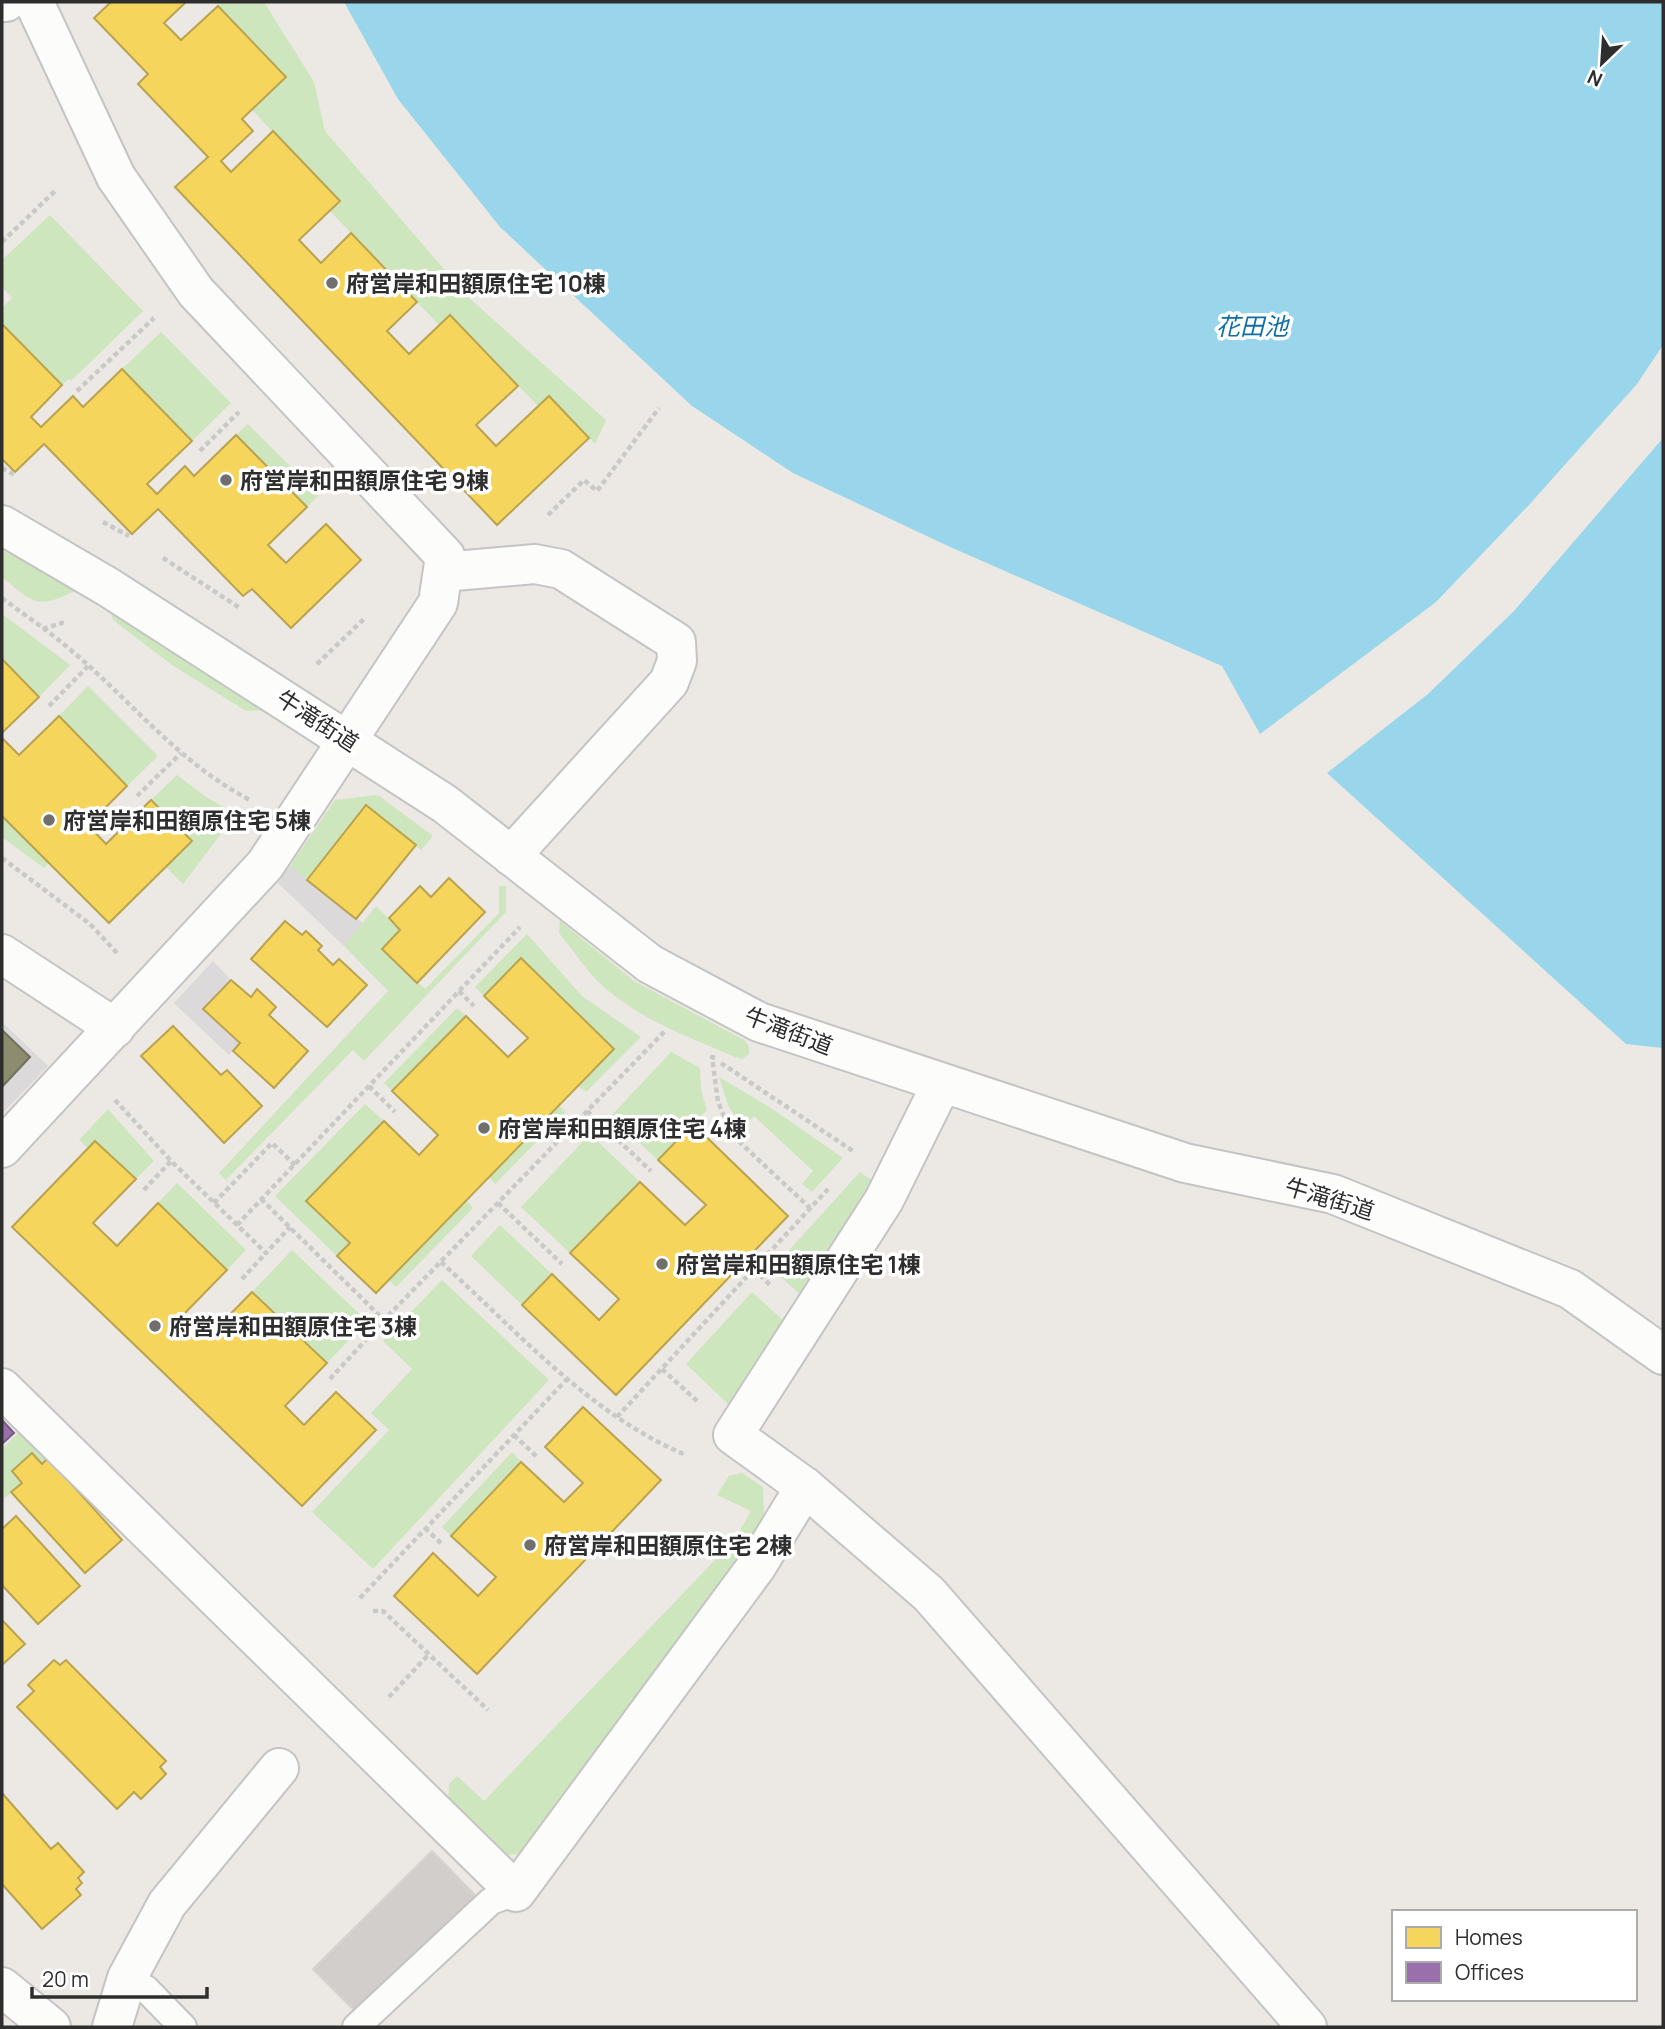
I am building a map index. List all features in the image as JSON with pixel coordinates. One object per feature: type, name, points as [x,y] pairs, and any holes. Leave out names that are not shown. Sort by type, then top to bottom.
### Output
[{"type":"street","points":[[2,1148],[265,865],[438,603],[445,556],[196,292],[116,177],[34,2]]},
{"type":"street","name":"牛滝街道","points":[[2,525],[108,587],[348,739],[445,804],[650,964],[759,1022],[1185,1163],[1333,1195],[1570,1289],[1663,1355]]},
{"type":"street","points":[[443,572],[535,564],[561,569],[676,642],[677,660],[669,682],[511,856]]},
{"type":"street","points":[[2,954],[115,1028]]},
{"type":"street","points":[[942,1083],[884,1200],[733,1435],[805,1487],[929,1594],[1307,2027]]},
{"type":"street","points":[[2,1388],[516,1892],[756,1567],[805,1487]]},
{"type":"street","points":[[112,2027],[127,1978],[167,1904],[279,1768]]},
{"type":"street","points":[[2,1987],[51,2027]]},
{"type":"lane","points":[[356,2027],[491,1901],[516,1892]]},
{"type":"lane","points":[[127,1978],[146,1989],[183,2027]]},
{"type":"path","points":[[2,242],[56,190]]},
{"type":"path","points":[[77,391],[158,314]]},
{"type":"path","points":[[544,519],[584,480],[597,491],[659,408]]},
{"type":"path","points":[[200,451],[238,413]]},
{"type":"path","points":[[2,598],[88,666],[214,781],[294,820]]},
{"type":"path","points":[[314,667],[369,613]]},
{"type":"path","points":[[49,706],[88,666]]},
{"type":"path","points":[[137,796],[181,753]]},
{"type":"path","points":[[2,858],[90,924],[152,987]]},
{"type":"path","points":[[237,1225],[522,926]]},
{"type":"path","points":[[459,992],[474,1006]]},
{"type":"path","points":[[330,1379],[665,1031]]},
{"type":"path","points":[[712,1057],[718,1102],[732,1135],[810,1208]]},
{"type":"path","points":[[82,1063],[171,1161],[266,1253]]},
{"type":"path","points":[[369,1086],[395,1112]]},
{"type":"path","points":[[587,1111],[651,1171]]},
{"type":"path","points":[[214,1203],[272,1143],[295,1164]]},
{"type":"path","points":[[144,1190],[171,1161]]},
{"type":"path","points":[[617,1418],[834,1182]]},
{"type":"path","points":[[261,1199],[384,1321]]},
{"type":"path","points":[[498,1203],[562,1264]]},
{"type":"path","points":[[242,1279],[290,1227]]},
{"type":"path","points":[[441,1262],[568,1378],[617,1418],[664,1446],[688,1456]]},
{"type":"path","points":[[360,1598],[568,1378]]},
{"type":"path","points":[[514,1435],[537,1457]]},
{"type":"path","points":[[425,1528],[443,1545]]},
{"type":"path","points":[[373,1611],[383,1611],[488,1710]]},
{"type":"path","points":[[384,1703],[429,1654]]},
{"type":"shaded area","points":[[290,866],[363,923],[344,946],[278,883]]},
{"type":"shaded area","points":[[213,961],[231,980],[204,1009],[240,1043],[229,1055],[174,1003]]},
{"type":"shaded area","points":[[2,1022],[48,1066],[2,1114]]},
{"type":"green space","points":[[222,2],[264,2],[314,82],[325,131],[468,297],[606,420],[595,444],[549,396],[538,406],[450,315],[439,325],[330,211],[339,201],[252,110],[285,77],[218,6]]},
{"type":"green space","points":[[50,215],[143,311],[71,381],[69,379],[62,385],[2,324],[2,308],[12,298],[2,287],[2,260]]},
{"type":"green space","points":[[161,332],[231,403],[192,441],[122,369]]},
{"type":"green space","points":[[248,424],[319,495],[307,507],[236,435]]},
{"type":"green space","points":[[2,550],[77,590],[44,602],[29,598],[2,577]]},
{"type":"green space","points":[[110,610],[264,710],[246,711],[172,665],[113,620]]},
{"type":"green space","points":[[2,614],[70,665],[39,697],[2,659]]},
{"type":"green space","points":[[88,686],[158,756],[127,786],[59,716]]},
{"type":"green space","points":[[177,775],[206,797],[236,814],[183,884],[166,867],[192,841],[151,800]]},
{"type":"green space","points":[[378,795],[433,836],[421,850],[366,806],[307,880],[290,866],[335,800]]},
{"type":"green space","points":[[2,816],[49,863],[44,868],[2,837]]},
{"type":"green space","points":[[499,886],[506,886],[506,912],[364,1061],[353,1050],[226,1180],[219,1173],[388,991],[344,946],[376,906],[400,930],[383,949],[425,989],[499,913]]},
{"type":"green space","points":[[560,921],[634,981],[744,1040],[749,1046],[749,1054],[742,1059],[735,1057],[634,1010],[592,975],[559,933]]},
{"type":"green space","points":[[527,934],[582,996],[641,1037],[586,1092],[578,1086],[614,1049],[521,958],[484,996],[475,987]]},
{"type":"green space","points":[[457,1008],[466,1016],[392,1091],[384,1083]]},
{"type":"green space","points":[[671,1052],[700,1068],[701,1090],[707,1110],[658,1160],[611,1116]]},
{"type":"green space","points":[[719,1077],[771,1108],[843,1158],[812,1192],[802,1184],[813,1171],[754,1116],[742,1128],[728,1105]]},
{"type":"green space","points":[[365,1104],[384,1121],[307,1201],[350,1243],[337,1256],[275,1196]]},
{"type":"green space","points":[[559,1106],[566,1112],[495,1184],[489,1178]]},
{"type":"green space","points":[[108,1109],[154,1161],[136,1179],[95,1141],[88,1148],[79,1140]]},
{"type":"green space","points":[[590,1134],[640,1182],[570,1253],[521,1207]]},
{"type":"green space","points":[[860,1172],[874,1182],[802,1296],[772,1269]]},
{"type":"green space","points":[[177,1183],[246,1250],[227,1270],[158,1203]]},
{"type":"green space","points":[[466,1200],[473,1208],[396,1287],[389,1280]]},
{"type":"green space","points":[[500,1225],[552,1274],[522,1305],[471,1256]]},
{"type":"green space","points":[[292,1250],[367,1321],[327,1363],[252,1292]]},
{"type":"green space","points":[[442,1280],[549,1380],[373,1569],[312,1512],[389,1430],[371,1413],[412,1369],[383,1341]]},
{"type":"green space","points":[[752,1292],[785,1322],[730,1406],[686,1364]]},
{"type":"green space","points":[[21,1430],[50,1457],[42,1464],[32,1453],[12,1471],[22,1483],[4,1499],[2,1449]]},
{"type":"green space","points":[[512,1452],[521,1462],[451,1536],[442,1527]]},
{"type":"green space","points":[[742,1473],[763,1487],[764,1516],[729,1569],[523,1854],[502,1855],[448,1806],[449,1784],[457,1776],[484,1801],[735,1539],[751,1511],[717,1495],[729,1476]]},
{"type":"water","name":"花田池","points":[[344,2],[1663,2],[1663,345],[1637,384],[1528,506],[1436,602],[1260,734],[1222,666],[948,546],[793,473],[692,406],[500,227],[398,99]]},
{"type":"water","points":[[1663,438],[1663,1048],[1626,1044],[1327,773],[1428,694],[1514,611]]},
{"type":"building: Homes","name":"府営岸和田額原住宅 10棟","points":[[111,2],[186,2],[164,23],[181,40],[218,6],[286,77],[242,119],[253,131],[221,161],[231,172],[273,131],[340,201],[299,240],[321,263],[351,233],[417,302],[387,331],[409,354],[450,315],[518,386],[476,425],[496,446],[549,396],[589,438],[497,525],[175,187],[208,157],[138,84],[148,74],[94,18]]},
{"type":"building: Homes","name":"府営岸和田額原住宅 9棟","points":[[2,324],[62,385],[31,417],[41,427],[73,396],[83,407],[122,369],[192,441],[147,484],[157,494],[185,466],[194,476],[236,435],[307,507],[268,545],[286,563],[326,524],[361,560],[291,628],[252,589],[243,596],[158,509],[132,534],[44,444],[15,472],[2,459]]},
{"type":"building: Homes","points":[[2,659],[39,697],[2,733]]},
{"type":"building: Homes","name":"府営岸和田額原住宅 5棟","points":[[59,716],[127,786],[88,825],[106,844],[151,800],[192,841],[109,923],[2,816],[2,738],[19,755]]},
{"type":"building: Homes","points":[[366,805],[416,845],[356,919],[307,880]]},
{"type":"building: Homes","points":[[449,878],[485,912],[417,983],[382,949],[400,930],[389,918],[420,886],[431,897]]},
{"type":"building: Homes","points":[[285,921],[302,935],[306,931],[322,946],[318,950],[333,965],[339,959],[367,985],[327,1027],[251,959]]},
{"type":"building: Homes","name":"府営岸和田額原住宅 4棟","points":[[521,958],[614,1049],[376,1293],[337,1256],[350,1243],[306,1201],[384,1121],[419,1155],[438,1135],[392,1091],[466,1016],[508,1057],[528,1038],[484,996]]},
{"type":"building: Homes","points":[[231,980],[251,997],[257,989],[276,1007],[269,1015],[308,1051],[274,1088],[233,1051],[240,1043],[203,1009]]},
{"type":"building: Homes","points":[[173,1026],[221,1075],[227,1070],[262,1106],[224,1143],[141,1056]]},
{"type":"building: Homes","name":"府営岸和田額原住宅 1棟","points":[[693,1124],[788,1216],[616,1395],[522,1305],[552,1274],[599,1320],[619,1299],[570,1253],[640,1182],[685,1225],[706,1205],[658,1160]]},
{"type":"building: Homes","name":"府営岸和田額原住宅 3棟","points":[[95,1141],[136,1179],[93,1223],[117,1246],[158,1203],[227,1270],[184,1314],[208,1337],[252,1292],[327,1363],[285,1406],[304,1425],[336,1392],[376,1430],[302,1506],[12,1227]]},
{"type":"building: Homes","name":"府営岸和田額原住宅 2棟","points":[[583,1407],[661,1480],[477,1674],[394,1596],[433,1553],[478,1596],[496,1577],[451,1536],[521,1462],[564,1502],[583,1483],[545,1447]]},
{"type":"building: Homes","points":[[32,1453],[42,1464],[48,1458],[122,1540],[85,1573],[11,1492],[22,1483],[12,1471]]},
{"type":"building: Homes","points":[[16,1516],[80,1586],[38,1624],[2,1585],[2,1529]]},
{"type":"building: Homes","points":[[2,1620],[25,1644],[2,1665]]},
{"type":"building: Homes","points":[[54,1660],[60,1665],[66,1660],[166,1761],[160,1767],[166,1774],[141,1799],[134,1792],[117,1809],[17,1707],[34,1691],[28,1685]]},
{"type":"building: Homes","points":[[2,1793],[51,1849],[58,1843],[84,1872],[78,1878],[82,1883],[76,1889],[81,1895],[42,1929],[2,1884]]},
{"type":"building: Offices","points":[[2,1420],[14,1433],[2,1444]]},
{"type":"building: Industry","points":[[2,1030],[30,1057],[2,1087]]},
{"type":"building: Other","points":[[432,1851],[478,1898],[359,2015],[313,1969]]},
{"type":"place","name":"府営岸和田額原住宅 10棟","points":[[332,283]]},
{"type":"place","name":"府営岸和田額原住宅 9棟","points":[[226,480]]},
{"type":"place","name":"府営岸和田額原住宅 5棟","points":[[49,820]]},
{"type":"place","name":"府営岸和田額原住宅 4棟","points":[[484,1128]]},
{"type":"place","name":"府営岸和田額原住宅 1棟","points":[[662,1264]]},
{"type":"place","name":"府営岸和田額原住宅 3棟","points":[[155,1326]]},
{"type":"place","name":"府営岸和田額原住宅 2棟","points":[[530,1545]]}]
